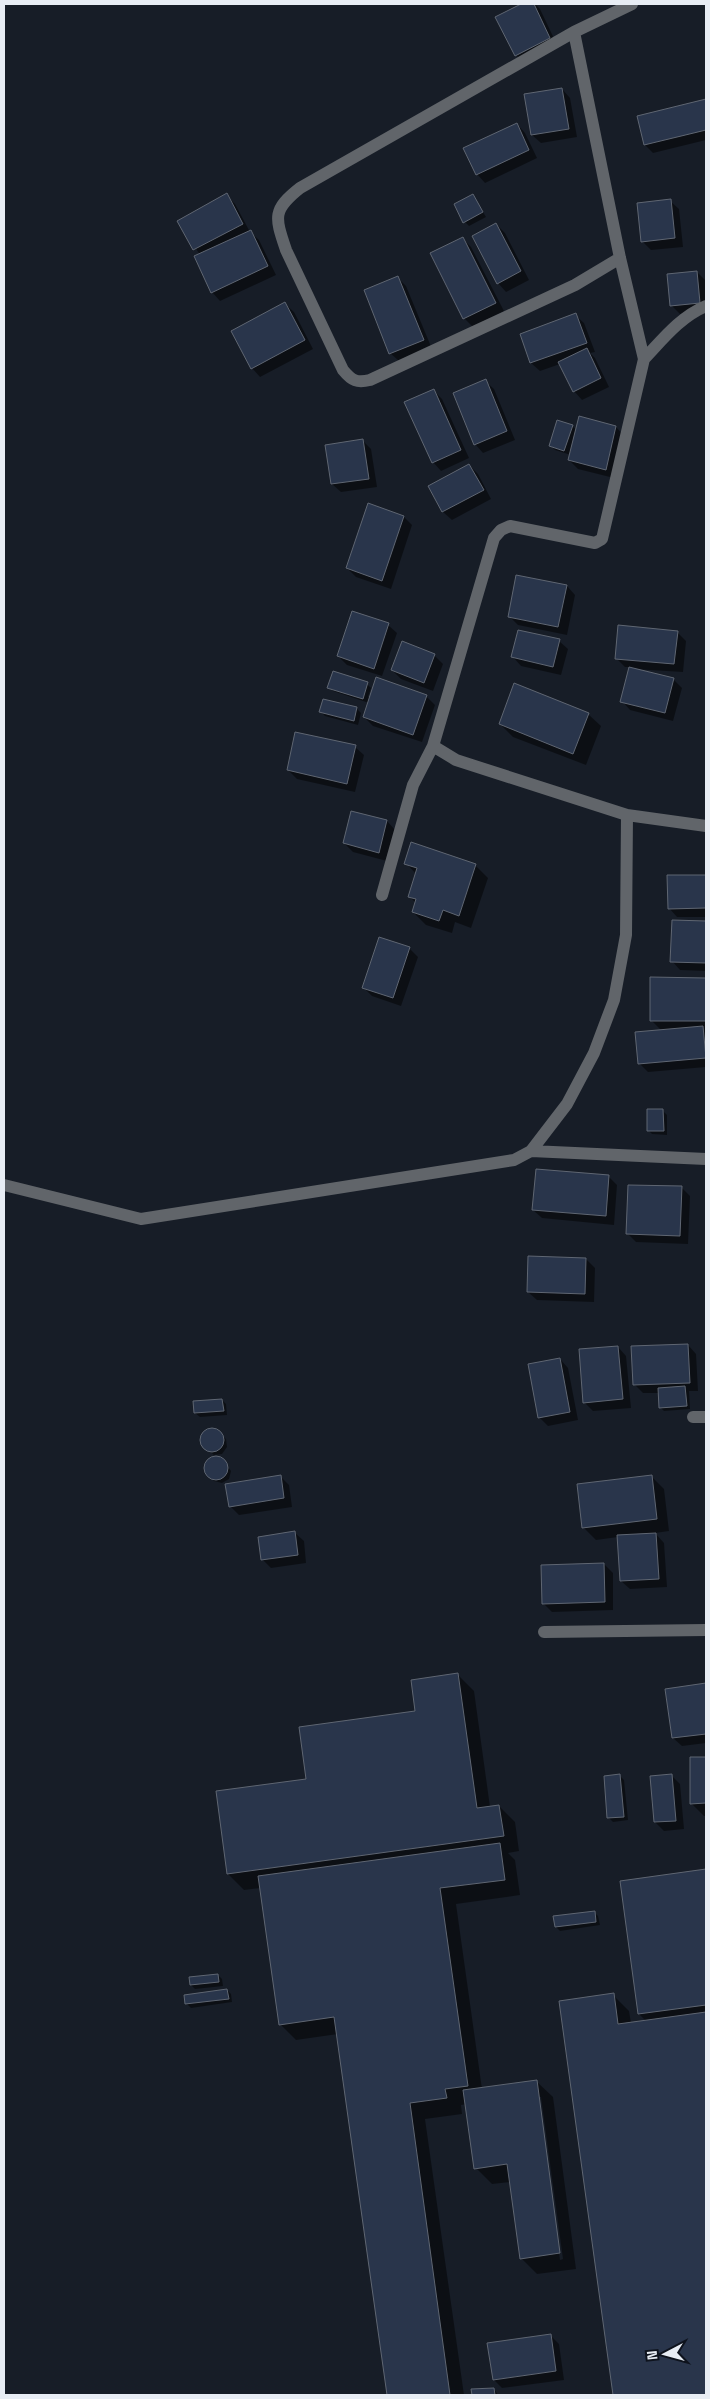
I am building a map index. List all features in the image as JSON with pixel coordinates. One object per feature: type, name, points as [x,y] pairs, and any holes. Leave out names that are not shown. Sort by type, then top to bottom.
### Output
[{"type":"street","points":[[620,258],[576,285],[370,380],[359,383],[350,379],[343,370],[286,250],[279,229],[278,210],[284,201],[300,188],[574,32],[632,4]]},
{"type":"street","points":[[382,895],[413,785],[433,746],[494,538],[501,530],[510,526],[595,543],[602,539],[644,359],[620,258],[574,32]]},
{"type":"street","points":[[644,359],[671,330],[696,311],[706,306]]},
{"type":"street","points":[[433,746],[456,760],[627,815],[706,826]]},
{"type":"street","points":[[4,1185],[141,1220],[514,1160],[532,1151],[567,1104],[594,1053],[614,1000],[626,935],[627,815]]},
{"type":"street","points":[[532,1151],[706,1159]]},
{"type":"street","points":[[693,1417],[706,1417]]},
{"type":"street","points":[[544,1632],[706,1630]]},
{"type":"building","points":[[521,4],[534,4],[550,38],[515,56],[495,17]]},
{"type":"building","points":[[562,88],[569,129],[531,135],[524,94]]},
{"type":"building","points":[[706,99],[706,130],[644,145],[637,116]]},
{"type":"building","points":[[517,123],[529,150],[476,175],[463,148]]},
{"type":"building","points":[[227,193],[243,224],[193,250],[177,221]]},
{"type":"building","points":[[473,194],[483,212],[463,223],[454,204]]},
{"type":"building","points":[[671,199],[675,238],[641,242],[637,203]]},
{"type":"building","points":[[496,223],[521,271],[497,284],[472,236]]},
{"type":"building","points":[[251,230],[268,266],[211,293],[194,256]]},
{"type":"building","points":[[463,237],[496,303],[463,319],[430,253]]},
{"type":"building","points":[[697,271],[700,303],[670,306],[667,274]]},
{"type":"building","points":[[398,276],[424,340],[389,354],[364,290]]},
{"type":"building","points":[[285,302],[305,340],[251,369],[231,331]]},
{"type":"building","points":[[576,313],[587,343],[530,363],[520,334]]},
{"type":"building","points":[[587,348],[601,378],[573,392],[558,362]]},
{"type":"building","points":[[486,379],[507,431],[474,445],[453,393]]},
{"type":"building","points":[[434,389],[461,450],[432,463],[404,402]]},
{"type":"building","points":[[579,416],[616,426],[606,470],[568,460]]},
{"type":"building","points":[[557,420],[573,425],[564,451],[549,446]]},
{"type":"building","points":[[363,439],[369,479],[331,484],[325,445]]},
{"type":"building","points":[[469,464],[484,490],[442,512],[428,486]]},
{"type":"building","points":[[368,503],[404,516],[382,581],[346,568]]},
{"type":"building","points":[[516,575],[567,585],[558,627],[508,617]]},
{"type":"building","points":[[352,611],[389,623],[374,669],[337,656]]},
{"type":"building","points":[[618,625],[678,631],[674,664],[615,659]]},
{"type":"building","points":[[518,630],[560,639],[553,667],[511,657]]},
{"type":"building","points":[[402,641],[435,654],[424,683],[391,670]]},
{"type":"building","points":[[629,667],[674,678],[665,713],[620,702]]},
{"type":"building","points":[[333,671],[368,682],[363,699],[327,688]]},
{"type":"building","points":[[376,677],[427,695],[413,735],[363,717]]},
{"type":"building","points":[[514,683],[589,713],[573,754],[499,724]]},
{"type":"building","points":[[323,699],[357,707],[354,721],[319,712]]},
{"type":"building","points":[[295,732],[356,745],[347,784],[287,770]]},
{"type":"building","points":[[351,811],[387,820],[379,853],[343,843]]},
{"type":"building","points":[[411,842],[476,864],[459,916],[443,910],[439,921],[412,912],[416,899],[408,897],[417,868],[404,864]]},
{"type":"building","points":[[667,875],[706,875],[706,908],[668,909]]},
{"type":"building","points":[[672,920],[706,921],[706,963],[670,962]]},
{"type":"building","points":[[379,937],[410,947],[393,998],[362,988]]},
{"type":"building","points":[[650,977],[706,978],[706,1021],[650,1021]]},
{"type":"building","points":[[703,1026],[706,1058],[638,1064],[635,1032]]},
{"type":"building","points":[[647,1109],[663,1109],[664,1131],[647,1131]]},
{"type":"building","points":[[536,1169],[609,1175],[606,1216],[532,1210]]},
{"type":"building","points":[[628,1185],[682,1186],[680,1236],[626,1234]]},
{"type":"building","points":[[528,1256],[586,1258],[585,1294],[527,1292]]},
{"type":"building","points":[[688,1344],[690,1383],[633,1385],[631,1346]]},
{"type":"building","points":[[618,1346],[623,1399],[583,1403],[579,1349]]},
{"type":"building","points":[[560,1358],[570,1412],[538,1418],[528,1364]]},
{"type":"building","points":[[685,1386],[687,1406],[659,1408],[658,1388]]},
{"type":"building","points":[[222,1399],[224,1411],[194,1413],[193,1401]]},
{"type":"building","points":[[212,1428],[217,1429],[223,1435],[223,1445],[217,1451],[212,1452],[207,1451],[201,1445],[200,1440],[201,1435],[207,1429]]},
{"type":"building","points":[[216,1456],[221,1457],[227,1463],[227,1473],[221,1479],[216,1480],[211,1479],[205,1473],[204,1468],[205,1463],[211,1457]]},
{"type":"building","points":[[281,1475],[284,1498],[229,1507],[225,1484]]},
{"type":"building","points":[[652,1475],[657,1519],[582,1528],[577,1484]]},
{"type":"building","points":[[295,1531],[298,1555],[261,1560],[258,1537]]},
{"type":"building","points":[[656,1533],[659,1579],[620,1581],[617,1535]]},
{"type":"building","points":[[604,1563],[605,1602],[542,1604],[541,1565]]},
{"type":"building","points":[[458,1673],[477,1808],[499,1805],[504,1836],[227,1874],[216,1791],[306,1779],[299,1727],[415,1711],[411,1680]]},
{"type":"building","points":[[706,1683],[706,1734],[672,1738],[665,1689]]},
{"type":"building","points":[[690,1757],[706,1757],[706,1803],[690,1804]]},
{"type":"building","points":[[620,1774],[624,1817],[607,1818],[604,1776]]},
{"type":"building","points":[[672,1774],[676,1821],[654,1822],[650,1776]]},
{"type":"building","points":[[500,1843],[505,1880],[440,1888],[468,2086],[445,2089],[447,2098],[410,2103],[450,2395],[387,2395],[334,2017],[279,2025],[258,1876]]},
{"type":"building","points":[[706,1869],[706,2005],[638,2014],[620,1881]]},
{"type":"building","points":[[595,1911],[596,1922],[555,1927],[553,1916]]},
{"type":"building","points":[[218,1974],[219,1982],[190,1985],[189,1977]]},
{"type":"building","points":[[227,1989],[229,1999],[185,2004],[184,1995]]},
{"type":"building","points":[[614,1993],[618,2024],[706,2012],[706,2395],[613,2395],[559,2001]]},
{"type":"building","points":[[537,2080],[560,2253],[520,2259],[507,2164],[474,2169],[463,2090]]},
{"type":"building","points":[[551,2334],[556,2371],[493,2380],[487,2343]]},
{"type":"building","points":[[494,2388],[495,2395],[472,2395],[471,2389]]}]
